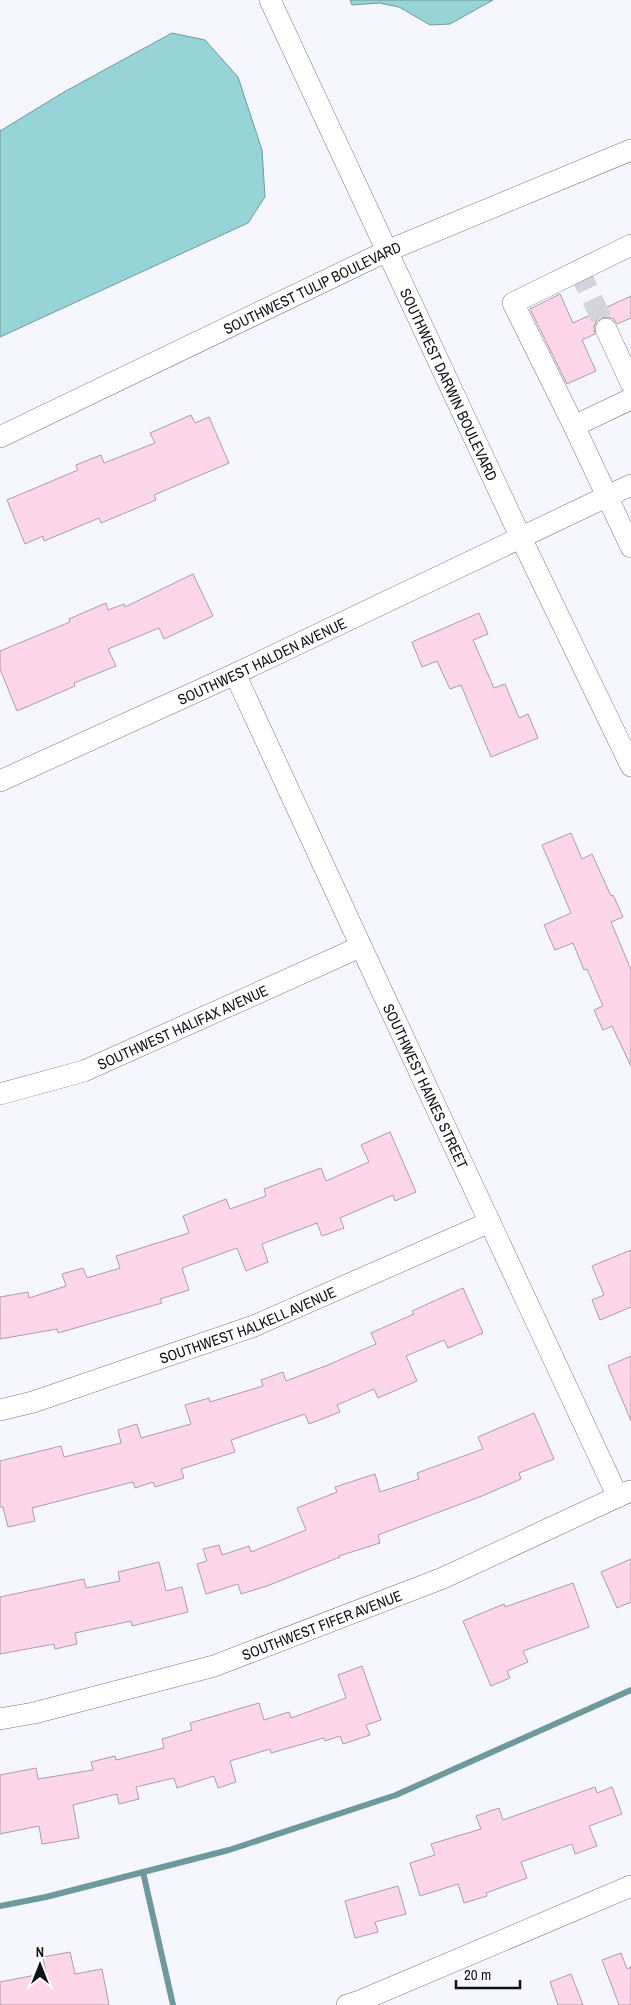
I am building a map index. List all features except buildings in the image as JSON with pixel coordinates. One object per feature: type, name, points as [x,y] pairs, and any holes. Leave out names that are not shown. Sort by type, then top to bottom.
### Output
[{"type":"street","name":"SOUTHWEST DARWIN BOULEVARD","points":[[270,0],[521,538],[631,766]]},
{"type":"street","name":"SOUTHWEST TULIP BOULEVARD","points":[[0,436],[387,251],[631,150]]},
{"type":"street","points":[[631,245],[513,303],[631,547]]},
{"type":"street","points":[[606,329],[631,383]]},
{"type":"street","points":[[574,426],[631,399]]},
{"type":"street","name":"SOUTHWEST HALDEN AVENUE","points":[[0,781],[235,674],[631,485]]},
{"type":"street","name":"SOUTHWEST HAINES STREET","points":[[235,674],[360,947],[490,1222],[625,1494]]},
{"type":"street","name":"SOUTHWEST HALIFAX AVENUE","points":[[0,1094],[84,1071],[360,947]]},
{"type":"street","name":"SOUTHWEST HALKELL AVENUE","points":[[0,1410],[33,1402],[254,1326],[490,1222]]},
{"type":"street","name":"SOUTHWEST FIFER AVENUE","points":[[0,1719],[34,1713],[214,1666],[442,1578],[625,1494]]},
{"type":"street","points":[[356,2004],[631,1886]]},
{"type":"water","points":[[350,0],[493,0],[450,24],[430,25],[399,7],[379,3],[352,5]]},
{"type":"water","points":[[172,33],[205,40],[238,77],[262,150],[265,197],[248,223],[0,337],[0,131],[64,92]]},
{"type":"waterway","points":[[0,1906],[46,1897],[229,1850],[396,1795],[631,1690]]},
{"type":"waterway","points":[[143,1872],[173,2005]]},
{"type":"tunnel","points":[[579,270],[606,329]]}]
